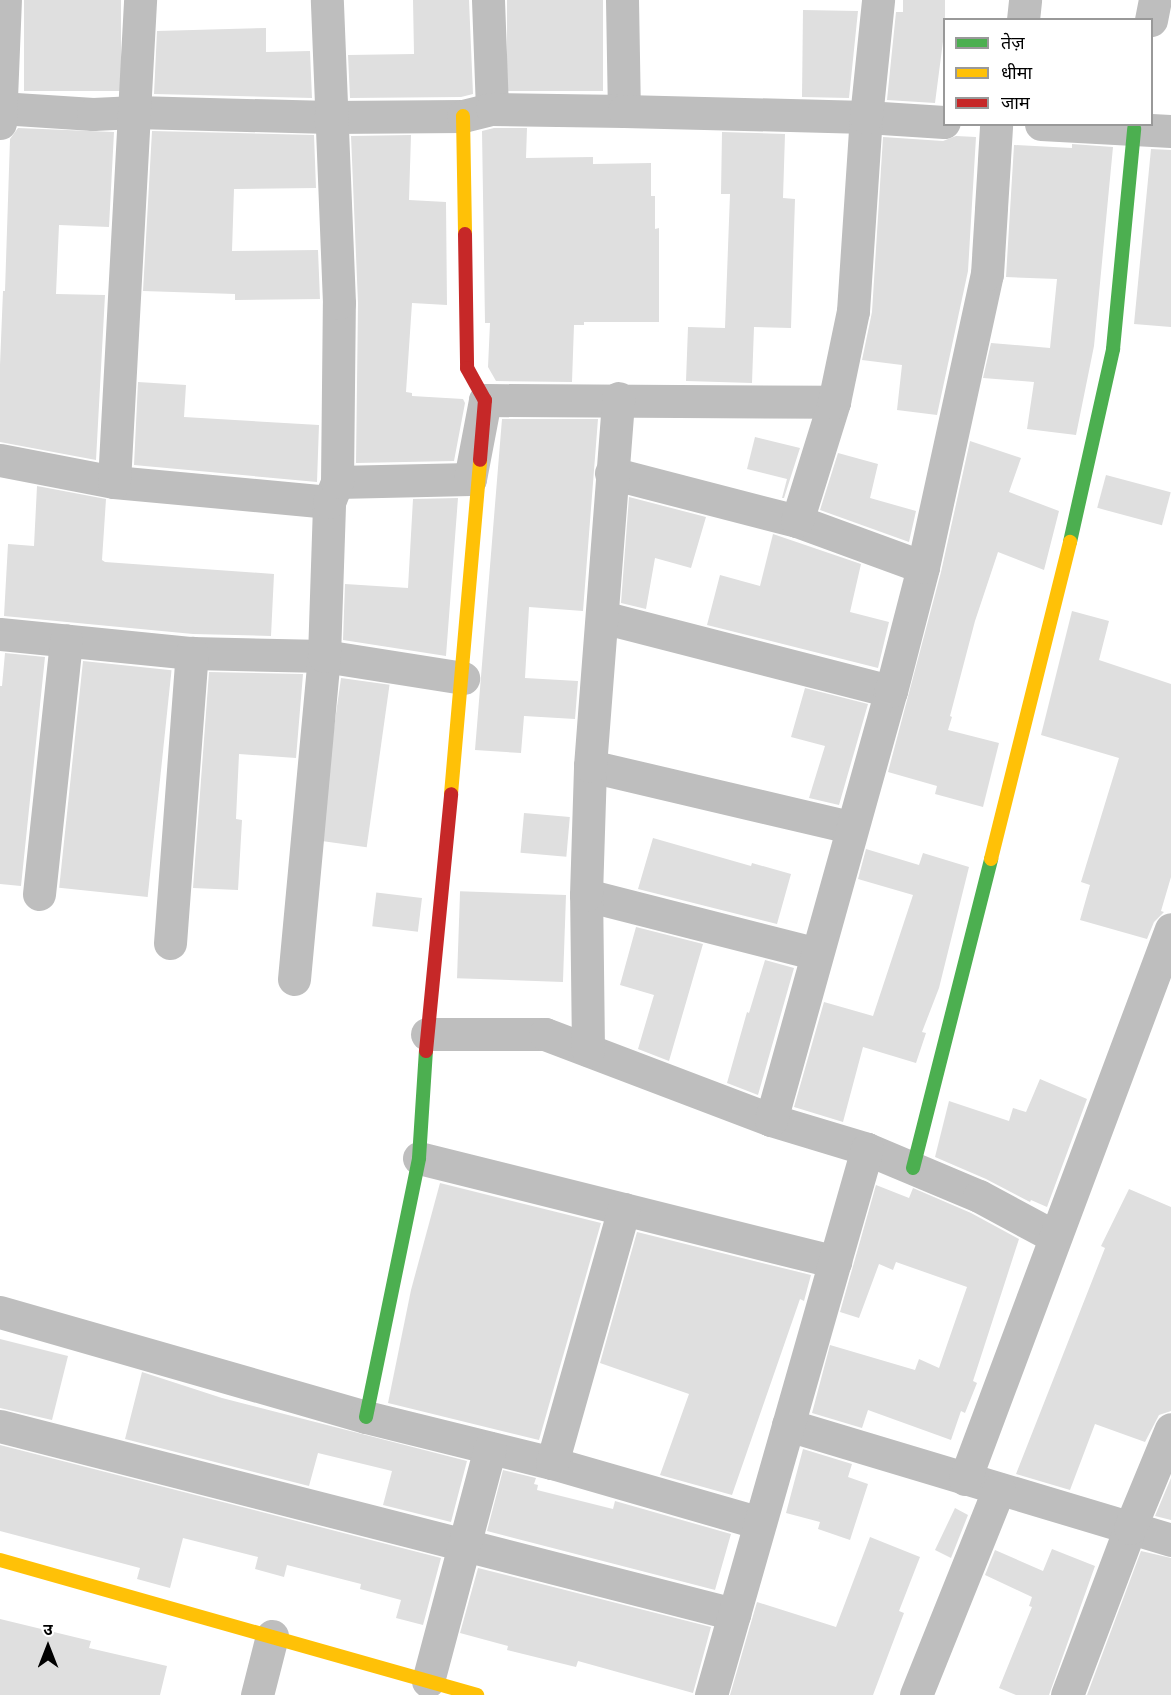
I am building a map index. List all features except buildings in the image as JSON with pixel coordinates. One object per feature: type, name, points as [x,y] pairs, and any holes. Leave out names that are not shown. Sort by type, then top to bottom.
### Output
[{"type":"street","points":[[0,123],[5,0]]},
{"type":"street","points":[[114,482],[140,0]]},
{"type":"street","points":[[294,979],[324,656],[333,492],[339,303],[327,0]]},
{"type":"street","points":[[366,1417],[419,1158],[427,1034],[464,678],[485,400],[467,368],[478,113],[488,0]]},
{"type":"street","points":[[622,0],[624,111]]},
{"type":"street","points":[[797,521],[834,402],[853,311],[866,117],[878,0]]},
{"type":"street","points":[[1023,18],[1026,0]]},
{"type":"street","points":[[1151,18],[1155,0]]},
{"type":"street","points":[[0,108],[93,114],[135,112],[330,117],[624,111],[866,117],[943,122]]},
{"type":"street","points":[[771,1120],[851,827],[891,691],[922,567],[987,274],[998,126]]},
{"type":"street","points":[[1101,126],[1171,131]]},
{"type":"street","points":[[913,1168],[1084,488],[1113,350],[1131,127]]},
{"type":"street","points":[[588,1050],[586,895],[590,766],[618,399]]},
{"type":"street","points":[[485,400],[834,402]]},
{"type":"street","points":[[0,460],[114,482],[333,492],[470,479],[485,400]]},
{"type":"street","points":[[611,473],[797,521],[922,567]]},
{"type":"street","points":[[602,617],[891,691]]},
{"type":"street","points":[[0,634],[192,653],[324,656],[464,678]]},
{"type":"street","points":[[39,894],[66,640]]},
{"type":"street","points":[[170,943],[192,653]]},
{"type":"street","points":[[590,766],[851,827]]},
{"type":"street","points":[[586,895],[817,954]]},
{"type":"street","points":[[966,1479],[1055,1237],[1165,963],[1171,929]]},
{"type":"street","points":[[427,1034],[545,1034],[771,1120],[867,1149],[979,1196],[1055,1237]]},
{"type":"street","points":[[711,1695],[867,1149]]},
{"type":"street","points":[[419,1158],[835,1262]]},
{"type":"street","points":[[552,1463],[624,1209]]},
{"type":"street","points":[[0,1312],[366,1417],[552,1463],[760,1523]]},
{"type":"street","points":[[788,1425],[1171,1540]]},
{"type":"street","points":[[0,1426],[734,1614]]},
{"type":"street","points":[[1067,1695],[1130,1528],[1171,1429]]},
{"type":"street","points":[[428,1681],[490,1448]]},
{"type":"street","points":[[916,1695],[999,1488]]},
{"type":"street","points":[[0,1560],[477,1695]]},
{"type":"street","points":[[257,1695],[272,1636]]},
{"type":"traffic: fast","points":[[1070,542],[1113,349],[1134,129]]},
{"type":"traffic: fast","points":[[913,1168],[991,859]]},
{"type":"traffic: fast","points":[[366,1417],[419,1158],[426,1051]]},
{"type":"traffic: slow","points":[[463,116],[465,234]]},
{"type":"traffic: slow","points":[[451,794],[480,460]]},
{"type":"traffic: slow","points":[[991,859],[1070,542]]},
{"type":"traffic: slow","points":[[0,1560],[477,1695]]},
{"type":"traffic: jam","points":[[465,234],[467,368],[485,400],[480,460]]},
{"type":"traffic: jam","points":[[426,1051],[451,794]]}]
